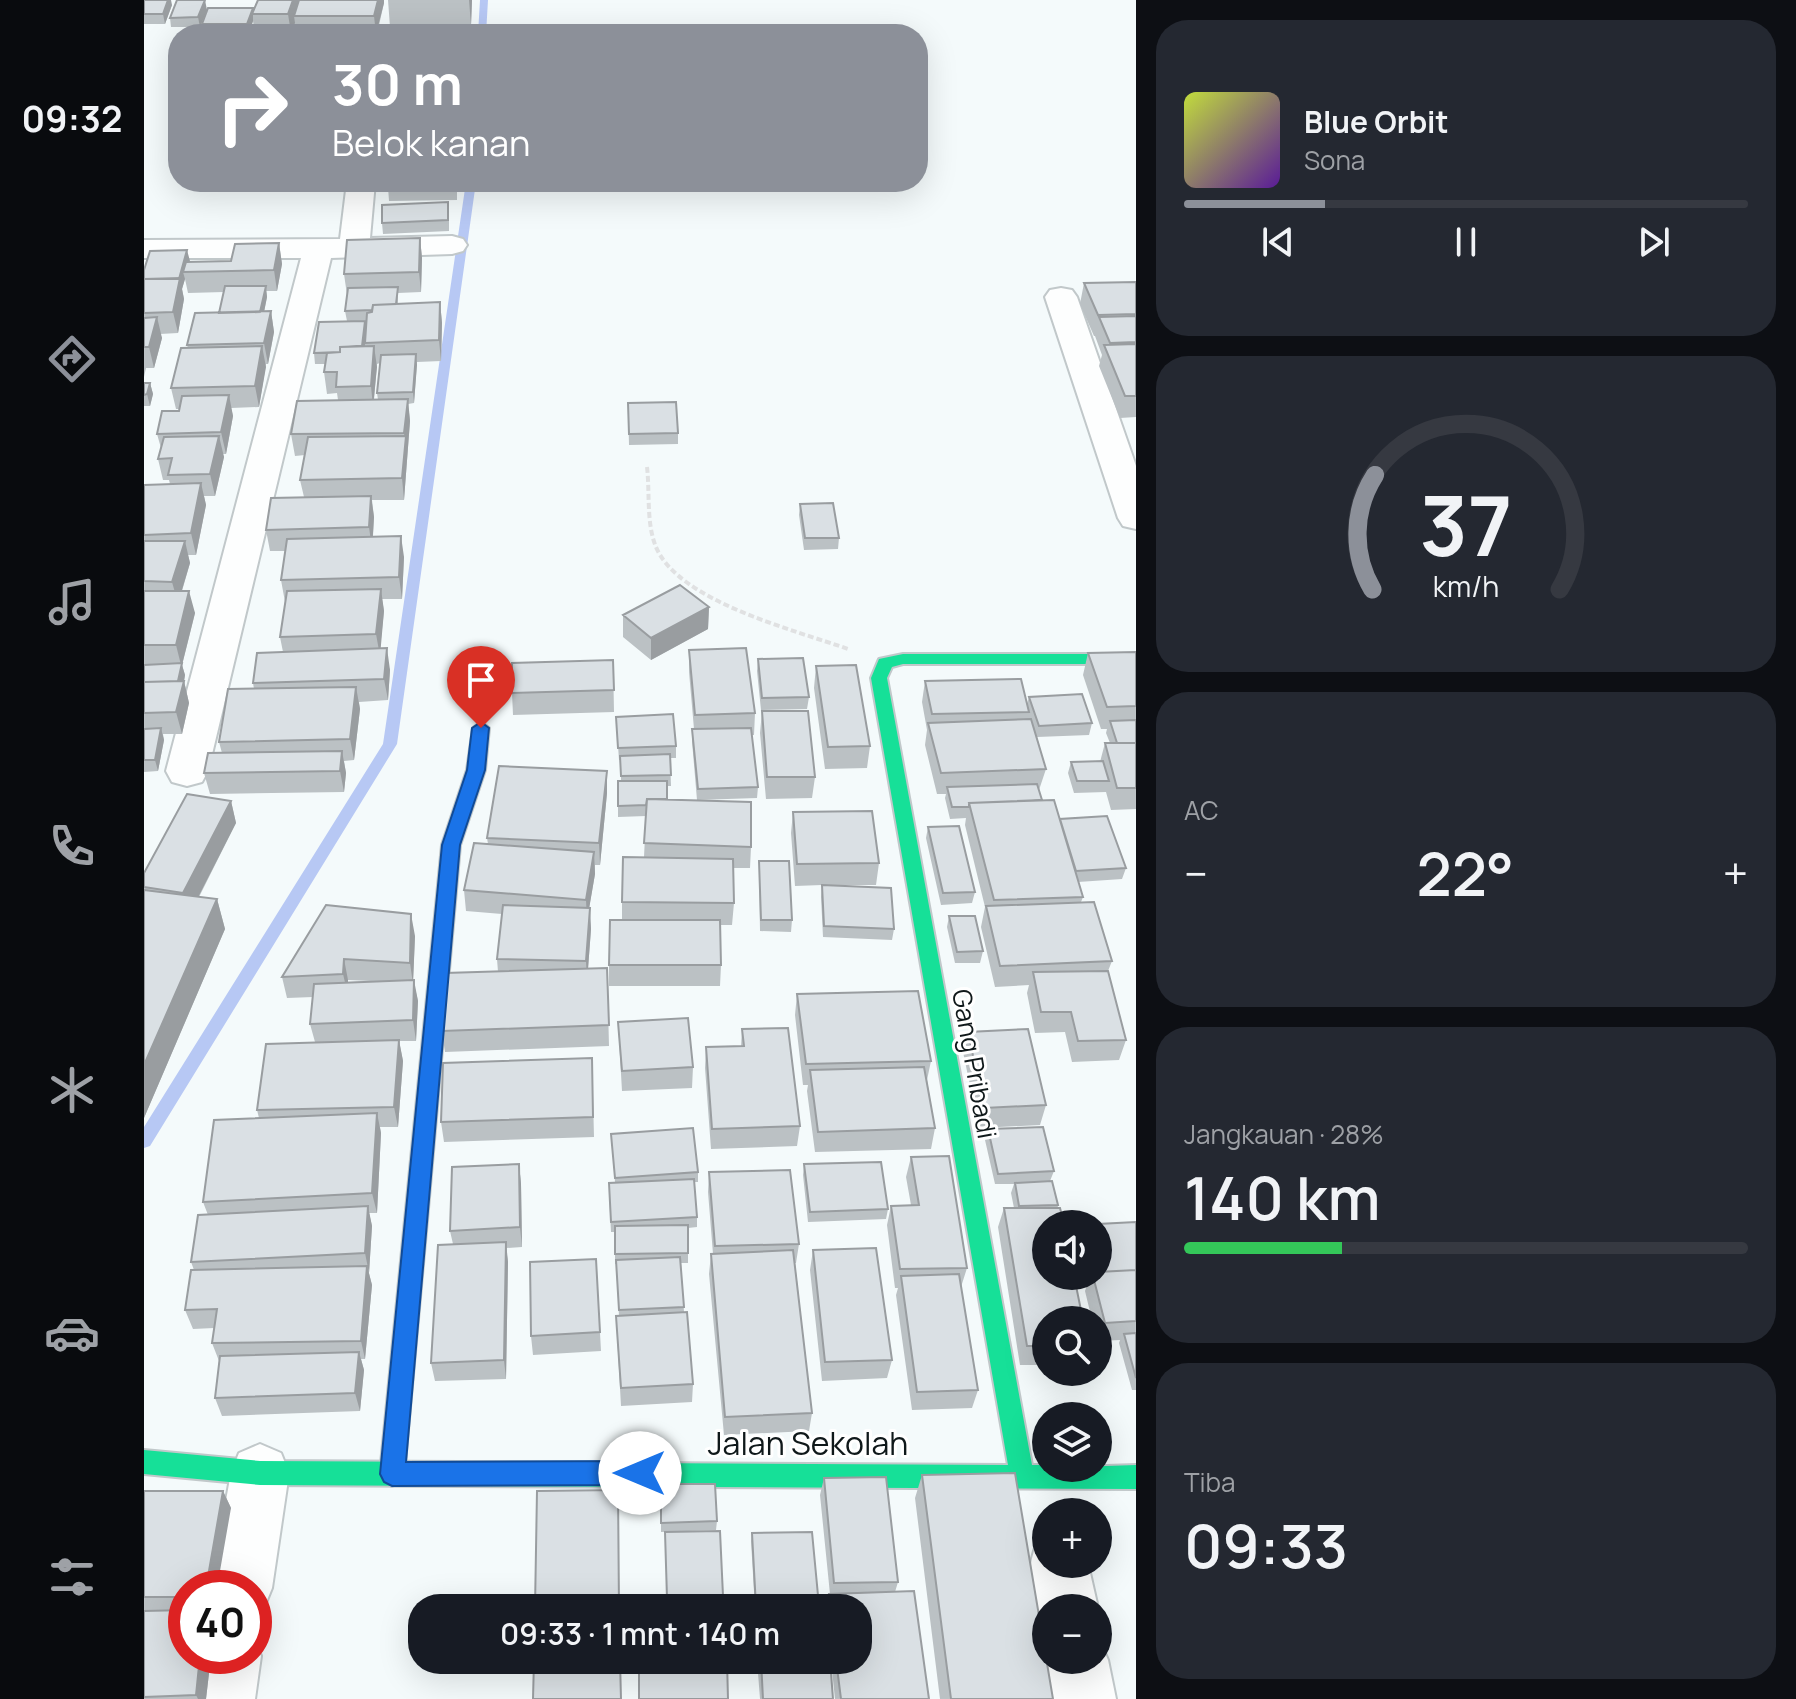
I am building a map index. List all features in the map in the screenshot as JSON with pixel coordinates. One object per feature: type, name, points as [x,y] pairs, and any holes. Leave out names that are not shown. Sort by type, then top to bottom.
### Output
[{"type":"street","points":[[354,247],[360,192]]},
{"type":"street","points":[[144,249],[452,245]]},
{"type":"street","points":[[187,771],[318,249]]},
{"type":"street","points":[[1061,297],[1136,518]]},
{"type":"street","points":[[885,663],[903,659],[1136,659]]},
{"type":"street","name":"Gang Pribadi","points":[[885,663],[879,678],[1037,1487]]},
{"type":"street","points":[[392,1474],[451,845],[476,770],[481,728]]},
{"type":"street","name":"Jalan Sekolah","points":[[144,1462],[260,1473],[1037,1487],[1136,1477]]},
{"type":"street","points":[[244,1570],[260,1473]]},
{"type":"street","points":[[223,1699],[227,1674]]},
{"type":"street","points":[[1080,1674],[1084,1699]]},
{"type":"path","points":[[647,467],[656,548],[673,573],[709,597],[885,663]]},
{"type":"building","points":[[144,0],[168,0],[163,14],[144,14]]},
{"type":"building","points":[[177,0],[205,0],[198,17],[170,18]]},
{"type":"building","points":[[258,0],[293,0],[288,14],[252,14]]},
{"type":"building","points":[[299,0],[378,0],[374,16],[294,16]]},
{"type":"building","points":[[208,8],[253,8],[247,24],[202,24]]},
{"type":"building","points":[[448,202],[448,220],[382,223],[382,205]]},
{"type":"building","points":[[420,238],[419,272],[344,274],[347,240]]},
{"type":"building","points":[[279,243],[274,270],[183,272],[186,262],[231,261],[235,244]]},
{"type":"building","points":[[187,250],[179,279],[144,279],[150,251]]},
{"type":"building","points":[[180,278],[173,312],[144,313],[144,279]]},
{"type":"building","points":[[1136,282],[1136,314],[1098,315],[1084,283]]},
{"type":"building","points":[[225,286],[266,286],[260,312],[219,313]]},
{"type":"building","points":[[398,287],[396,304],[373,305],[372,310],[345,311],[348,288]]},
{"type":"building","points":[[440,302],[439,340],[365,343],[367,313],[372,312],[373,305]]},
{"type":"building","points":[[271,311],[264,343],[187,345],[195,313]]},
{"type":"building","points":[[1136,316],[1136,342],[1110,343],[1099,317]]},
{"type":"building","points":[[157,317],[149,347],[144,347],[144,318]]},
{"type":"building","points":[[365,321],[362,346],[340,347],[340,352],[314,353],[319,322]]},
{"type":"building","points":[[1136,344],[1136,396],[1125,396],[1104,345]]},
{"type":"building","points":[[262,346],[255,386],[171,388],[181,348]]},
{"type":"building","points":[[374,346],[371,386],[336,387],[337,372],[324,372],[327,353],[340,352],[340,347]]},
{"type":"building","points":[[416,354],[413,392],[377,393],[381,355]]},
{"type":"building","points":[[144,383],[150,383],[144,395]]},
{"type":"building","points":[[229,395],[221,432],[157,434],[162,411],[179,411],[182,396]]},
{"type":"building","points":[[408,399],[404,433],[291,434],[297,401]]},
{"type":"building","points":[[676,402],[678,433],[629,434],[628,403]]},
{"type":"building","points":[[219,436],[210,474],[168,475],[172,458],[158,459],[164,437]]},
{"type":"building","points":[[406,436],[402,478],[300,480],[308,437]]},
{"type":"building","points":[[201,483],[191,533],[144,535],[144,485]]},
{"type":"building","points":[[371,496],[369,527],[266,530],[271,498]]},
{"type":"building","points":[[833,503],[839,538],[805,538],[800,504]]},
{"type":"building","points":[[401,536],[399,577],[281,580],[287,539]]},
{"type":"building","points":[[144,541],[185,541],[172,582],[144,581]]},
{"type":"building","points":[[680,585],[709,607],[651,638],[623,615]]},
{"type":"building","points":[[381,589],[376,634],[280,637],[287,591]]},
{"type":"building","points":[[144,591],[189,591],[176,645],[144,645]]},
{"type":"building","points":[[387,648],[384,679],[253,683],[257,653]]},
{"type":"building","points":[[746,648],[755,713],[695,715],[689,650]]},
{"type":"building","points":[[1136,652],[1136,706],[1107,707],[1088,653]]},
{"type":"building","points":[[803,658],[809,697],[762,698],[758,659]]},
{"type":"building","points":[[613,660],[614,690],[512,693],[512,663]]},
{"type":"building","points":[[182,663],[178,681],[144,682],[144,665]]},
{"type":"building","points":[[856,665],[870,746],[828,747],[816,666]]},
{"type":"building","points":[[1021,679],[1029,712],[932,714],[925,681]]},
{"type":"building","points":[[184,681],[176,712],[144,713],[144,682]]},
{"type":"building","points":[[356,687],[350,739],[219,742],[228,689]]},
{"type":"building","points":[[1082,694],[1092,723],[1039,726],[1029,697]]},
{"type":"building","points":[[762,711],[808,711],[815,777],[767,777]]},
{"type":"building","points":[[673,714],[676,746],[618,748],[616,717]]},
{"type":"building","points":[[1031,719],[1046,769],[941,773],[928,723]]},
{"type":"building","points":[[1136,720],[1136,743],[1117,743],[1110,721]]},
{"type":"building","points":[[161,728],[155,760],[144,760],[144,729]]},
{"type":"building","points":[[751,728],[758,787],[698,789],[692,729]]},
{"type":"building","points":[[1105,743],[1136,743],[1136,788],[1117,788]]},
{"type":"building","points":[[342,751],[340,771],[204,773],[208,753]]},
{"type":"building","points":[[670,754],[671,775],[621,776],[620,756]]},
{"type":"building","points":[[1103,761],[1109,781],[1077,781],[1071,762]]},
{"type":"building","points":[[499,766],[607,771],[599,843],[487,838]]},
{"type":"building","points":[[618,781],[667,781],[667,799],[647,799],[646,805],[618,806]]},
{"type":"building","points":[[1037,784],[1042,800],[969,803],[969,807],[952,807],[947,787]]},
{"type":"building","points":[[187,794],[231,801],[183,893],[144,887],[144,873]]},
{"type":"building","points":[[647,799],[751,802],[751,847],[644,843]]},
{"type":"building","points":[[1054,800],[1083,897],[994,900],[969,803]]},
{"type":"building","points":[[872,811],[879,863],[797,864],[793,812]]},
{"type":"building","points":[[1107,816],[1126,868],[1076,871],[1060,819]]},
{"type":"building","points":[[959,826],[975,892],[943,893],[928,827]]},
{"type":"building","points":[[474,843],[594,852],[586,900],[464,890]]},
{"type":"building","points":[[623,857],[733,859],[734,903],[622,902]]},
{"type":"building","points":[[759,861],[789,861],[792,920],[761,920]]},
{"type":"building","points":[[822,885],[891,888],[894,929],[824,926]]},
{"type":"building","points":[[144,890],[217,899],[144,1065]]},
{"type":"building","points":[[1094,902],[1112,961],[1000,966],[986,906]]},
{"type":"building","points":[[326,905],[411,914],[410,963],[344,959],[343,974],[282,977]]},
{"type":"building","points":[[503,905],[590,908],[586,961],[497,959]]},
{"type":"building","points":[[949,916],[975,916],[983,951],[957,952]]},
{"type":"building","points":[[610,920],[720,920],[721,965],[609,965]]},
{"type":"building","points":[[607,968],[609,1025],[442,1031],[445,973]]},
{"type":"building","points":[[1108,971],[1126,1040],[1078,1041],[1071,1012],[1041,1012],[1033,972]]},
{"type":"building","points":[[414,980],[413,1020],[310,1024],[314,984]]},
{"type":"building","points":[[918,991],[931,1061],[806,1064],[797,994]]},
{"type":"building","points":[[688,1018],[693,1067],[622,1071],[618,1022]]},
{"type":"building","points":[[788,1028],[800,1126],[712,1129],[706,1047],[744,1046],[742,1029]]},
{"type":"building","points":[[1028,1029],[1046,1105],[984,1108],[968,1032]]},
{"type":"building","points":[[399,1040],[394,1107],[257,1110],[266,1044]]},
{"type":"building","points":[[592,1058],[593,1117],[441,1122],[443,1063]]},
{"type":"building","points":[[924,1067],[935,1128],[818,1132],[810,1070]]},
{"type":"building","points":[[377,1113],[372,1193],[203,1202],[214,1120]]},
{"type":"building","points":[[1043,1127],[1054,1171],[998,1174],[988,1129]]},
{"type":"building","points":[[693,1128],[698,1172],[615,1178],[611,1134]]},
{"type":"building","points":[[949,1156],[967,1268],[900,1269],[891,1206],[919,1205],[911,1157]]},
{"type":"building","points":[[881,1162],[888,1209],[810,1212],[804,1164]]},
{"type":"building","points":[[519,1164],[520,1227],[450,1231],[452,1167]]},
{"type":"building","points":[[790,1170],[799,1244],[715,1246],[709,1172]]},
{"type":"building","points":[[694,1179],[697,1217],[611,1222],[609,1183]]},
{"type":"building","points":[[1052,1181],[1058,1205],[1019,1206],[1015,1183]]},
{"type":"building","points":[[368,1206],[365,1253],[191,1262],[198,1215]]},
{"type":"building","points":[[1004,1208],[1060,1208],[1032,1210],[1032,1290],[1077,1290],[1080,1306],[1032,1306],[1032,1346],[1027,1346]]},
{"type":"building","points":[[1136,1222],[1136,1270],[1112,1271],[1112,1223]]},
{"type":"building","points":[[688,1225],[688,1253],[615,1254],[615,1226]]},
{"type":"building","points":[[506,1242],[504,1360],[431,1363],[438,1245]]},
{"type":"building","points":[[876,1248],[892,1360],[825,1362],[813,1250]]},
{"type":"building","points":[[793,1250],[812,1413],[725,1417],[711,1254]]},
{"type":"building","points":[[680,1257],[684,1307],[619,1310],[616,1260]]},
{"type":"building","points":[[596,1259],[600,1332],[531,1336],[530,1262]]},
{"type":"building","points":[[367,1266],[361,1341],[212,1343],[217,1309],[185,1310],[191,1270]]},
{"type":"building","points":[[1136,1270],[1136,1321],[1112,1323],[1112,1306],[1101,1306],[1097,1290],[1112,1290],[1112,1271]]},
{"type":"building","points":[[959,1274],[978,1390],[917,1392],[901,1276]]},
{"type":"building","points":[[687,1312],[693,1384],[621,1388],[616,1316]]},
{"type":"building","points":[[1136,1333],[1136,1378],[1124,1334]]},
{"type":"building","points":[[359,1352],[355,1393],[215,1398],[220,1356]]},
{"type":"building","points":[[1015,1473],[1035,1594],[1032,1594],[1032,1674],[1049,1674],[1053,1699],[951,1699],[922,1475]]},
{"type":"building","points":[[886,1477],[898,1582],[834,1583],[824,1478]]},
{"type":"building","points":[[661,1484],[715,1484],[717,1521],[661,1523]]},
{"type":"building","points":[[618,1490],[619,1594],[535,1594],[537,1491]]},
{"type":"building","points":[[144,1491],[223,1491],[209,1570],[168,1570],[168,1597],[144,1597]]},
{"type":"building","points":[[720,1531],[723,1594],[667,1594],[665,1532]]},
{"type":"building","points":[[812,1532],[818,1594],[755,1594],[752,1533]]},
{"type":"building","points":[[914,1591],[929,1699],[841,1699],[838,1674],[872,1674],[872,1594],[829,1594]]},
{"type":"building","points":[[168,1610],[168,1674],[198,1674],[196,1695],[144,1697],[144,1611]]},
{"type":"building","points":[[534,1674],[620,1674],[621,1699],[533,1699]]},
{"type":"building","points":[[639,1674],[727,1674],[728,1699],[639,1699]]},
{"type":"building","points":[[762,1674],[831,1674],[833,1699],[763,1699]]},
{"type":"waterway","points":[[483,24],[484,0]]},
{"type":"waterway","points":[[144,1141],[390,744],[470,192]]},
{"type":"traffic: fast","points":[[1022,1474],[879,678],[885,663],[903,659],[1136,659]]},
{"type":"traffic: fast","points":[[416,1220],[451,845],[476,770],[481,728]]},
{"type":"traffic: fast","points":[[144,1462],[260,1473],[1136,1477]]},
{"type":"traffic: slow","points":[[392,1474],[416,1220]]},
{"type":"route","points":[[481,728],[476,770],[451,845],[392,1474],[640,1473]]}]
